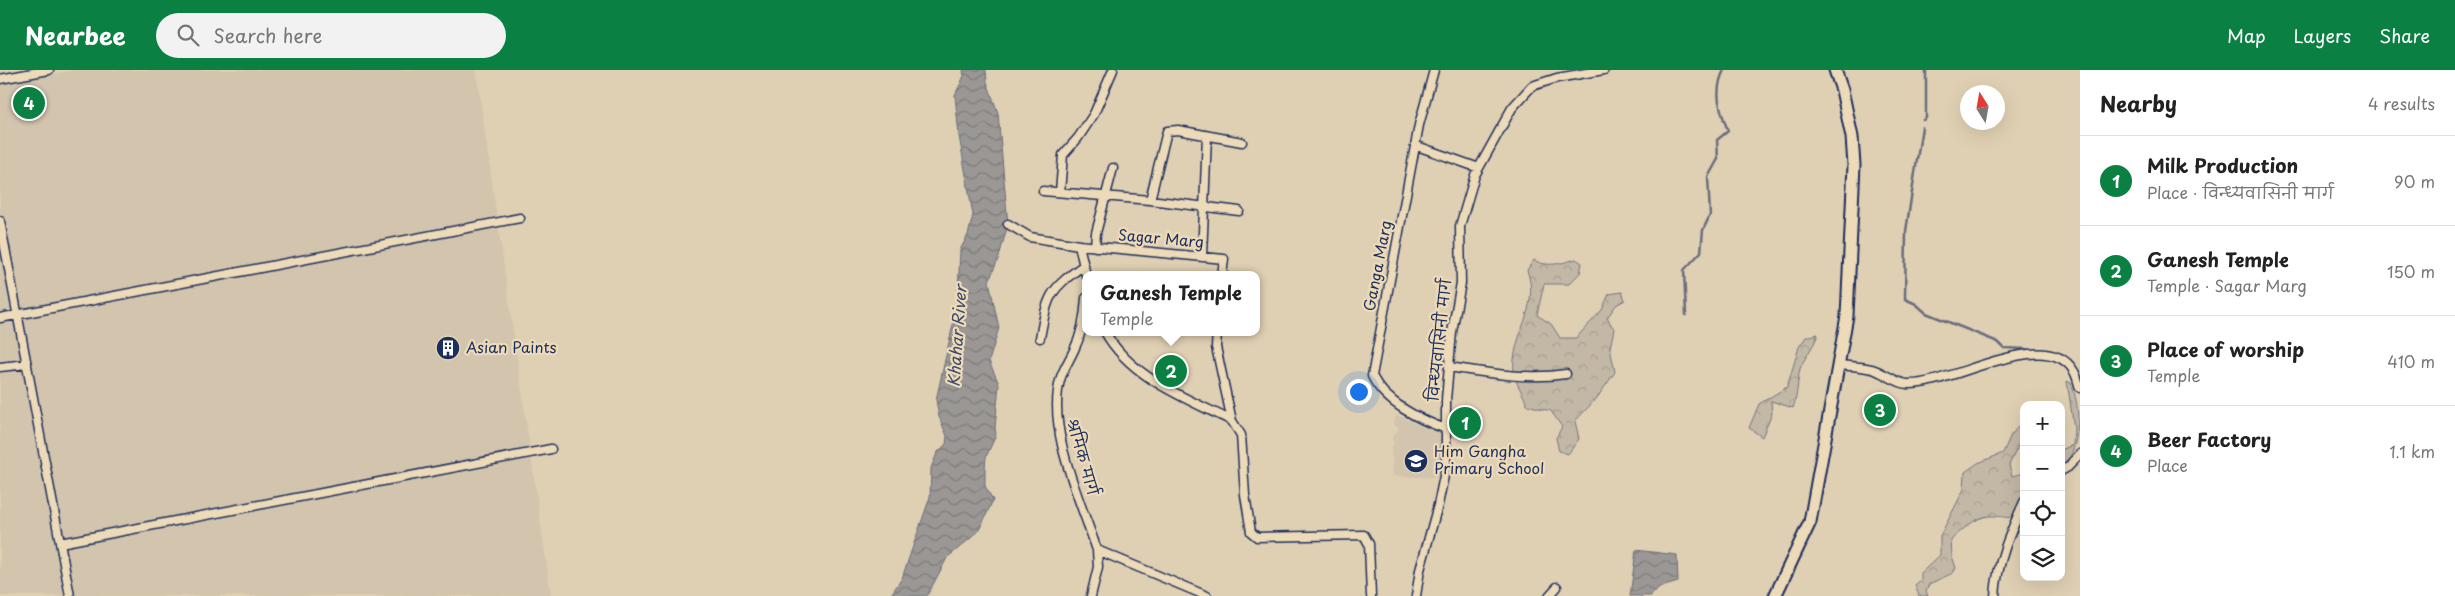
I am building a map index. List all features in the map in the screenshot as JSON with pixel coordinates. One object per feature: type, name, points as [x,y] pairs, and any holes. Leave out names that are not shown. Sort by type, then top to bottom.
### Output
[{"type":"main road","points":[[1775,596],[1810,522],[1847,316],[1854,164],[1852,137],[1842,90],[1835,70]]},
{"type":"street","points":[[0,79],[49,70]]},
{"type":"street","points":[[1060,192],[1063,155],[1078,138],[1094,114],[1113,70]]},
{"type":"street","name":"Ganga Marg","points":[[1434,70],[1419,125],[1417,146],[1396,243],[1372,376],[1377,387],[1388,397],[1428,423],[1446,429]]},
{"type":"street","name":"विन्ध्यवासिनी मार्ग","points":[[1416,596],[1420,570],[1438,505],[1446,466],[1446,400],[1462,283],[1460,226],[1479,168],[1512,108],[1532,86],[1557,78],[1604,70]]},
{"type":"street","points":[[1150,200],[1167,131],[1178,130],[1242,142]]},
{"type":"street","points":[[1202,257],[1207,136]]},
{"type":"street","points":[[1417,146],[1479,168]]},
{"type":"street","points":[[1095,247],[1096,233],[1113,168]]},
{"type":"street","points":[[1043,191],[1150,200],[1239,211]]},
{"type":"street","points":[[0,318],[520,218]]},
{"type":"street","points":[[0,221],[70,596]]},
{"type":"street","name":"Sagar Marg","points":[[1008,224],[1030,237],[1078,245],[1224,259],[1222,271]]},
{"type":"street","points":[[1078,245],[1085,271]]},
{"type":"street","points":[[1040,338],[1047,303],[1058,284],[1084,265]]},
{"type":"street","name":"श्रमिक मार्ग","points":[[1082,326],[1075,348],[1060,378],[1056,416],[1063,451],[1097,550],[1098,567],[1092,596]]},
{"type":"street","points":[[1108,336],[1124,359],[1140,373],[1232,421]]},
{"type":"street","points":[[1217,336],[1216,347],[1232,421],[1241,435],[1245,495],[1251,532],[1257,537],[1364,536],[1369,544],[1372,596]]},
{"type":"street","points":[[1838,365],[1870,368],[1905,384],[2018,356],[2040,353],[2060,358],[2073,370],[2080,388]]},
{"type":"street","points":[[0,367],[27,364]]},
{"type":"street","points":[[1449,367],[1501,376],[1541,378],[1566,374]]},
{"type":"street","points":[[60,543],[551,449]]},
{"type":"street","points":[[2065,467],[2080,454]]},
{"type":"street","points":[[1995,596],[1996,575],[2004,547],[2020,511]]},
{"type":"street","points":[[1097,550],[1207,596]]},
{"type":"street","points":[[1550,596],[1557,587]]},
{"type":"shaded area","points":[[75,70],[476,70],[551,596],[0,596],[0,83]]},
{"type":"shaded area","name":"Him Gangha Primary School","points":[[1397,415],[1442,435],[1440,478],[1393,476],[1391,446],[1394,445],[1392,437],[1399,429],[1393,424]]},
{"type":"green space","points":[[1576,259],[1582,263],[1580,273],[1569,284],[1544,284],[1537,315],[1551,324],[1560,338],[1576,338],[1602,310],[1609,294],[1622,292],[1625,300],[1616,305],[1607,318],[1614,329],[1610,348],[1615,372],[1597,398],[1575,421],[1579,439],[1568,454],[1559,451],[1556,438],[1562,427],[1551,411],[1527,405],[1515,377],[1514,360],[1530,297],[1527,270],[1534,260],[1550,264]]},
{"type":"green space","points":[[1818,334],[1800,369],[1793,408],[1771,401],[1772,414],[1762,437],[1749,428],[1759,404],[1787,387],[1799,347],[1806,337]]},
{"type":"green space","points":[[2067,381],[2071,383],[2074,392],[2078,427],[2072,453],[2065,462],[2065,448],[2073,445],[2074,428]]},
{"type":"green space","points":[[2020,425],[2020,442],[2009,465],[2012,476],[2020,474],[2020,514],[2014,517],[1984,517],[1964,529],[1951,540],[1952,556],[1956,568],[1953,573],[1929,584],[1926,591],[1928,596],[1919,596],[1915,585],[1921,580],[1921,573],[1940,555],[1940,536],[1964,489],[1965,472],[1978,463],[2003,453],[2011,435]]},
{"type":"water","name":"Khahar River","points":[[963,70],[986,70],[987,82],[998,113],[1008,224],[999,257],[989,281],[999,328],[989,361],[999,384],[996,435],[986,457],[985,469],[985,486],[993,500],[979,531],[947,558],[927,596],[890,596],[902,578],[930,497],[931,468],[937,453],[946,444],[947,436],[939,417],[936,400],[954,320],[958,292],[960,250],[968,235],[973,215],[959,136],[955,95],[964,76]]},
{"type":"water","points":[[1636,550],[1677,555],[1678,582],[1658,588],[1651,596],[1630,596]]},
{"type":"waterway","points":[[1686,315],[1684,270],[1701,252],[1703,230],[1710,215],[1708,177],[1718,159],[1717,140],[1728,131],[1720,108],[1718,93],[1724,70]]},
{"type":"waterway","points":[[1923,120],[1926,118],[1926,70]]},
{"type":"waterway","points":[[1922,127],[1906,231],[1905,299],[1916,304],[1926,313],[1998,342],[2004,348],[2026,349]]},
{"type":"place","name":"Beer Factory","points":[[29,103]]},
{"type":"place","name":"Asian Paints","points":[[448,348]]},
{"type":"place","name":"Ganesh Temple","points":[[1171,371]]},
{"type":"place","name":"Place of worship","points":[[1880,410]]},
{"type":"place","name":"Milk Production","points":[[1465,423]]},
{"type":"place","name":"Him Gangha Primary School","points":[[1416,461]]}]
